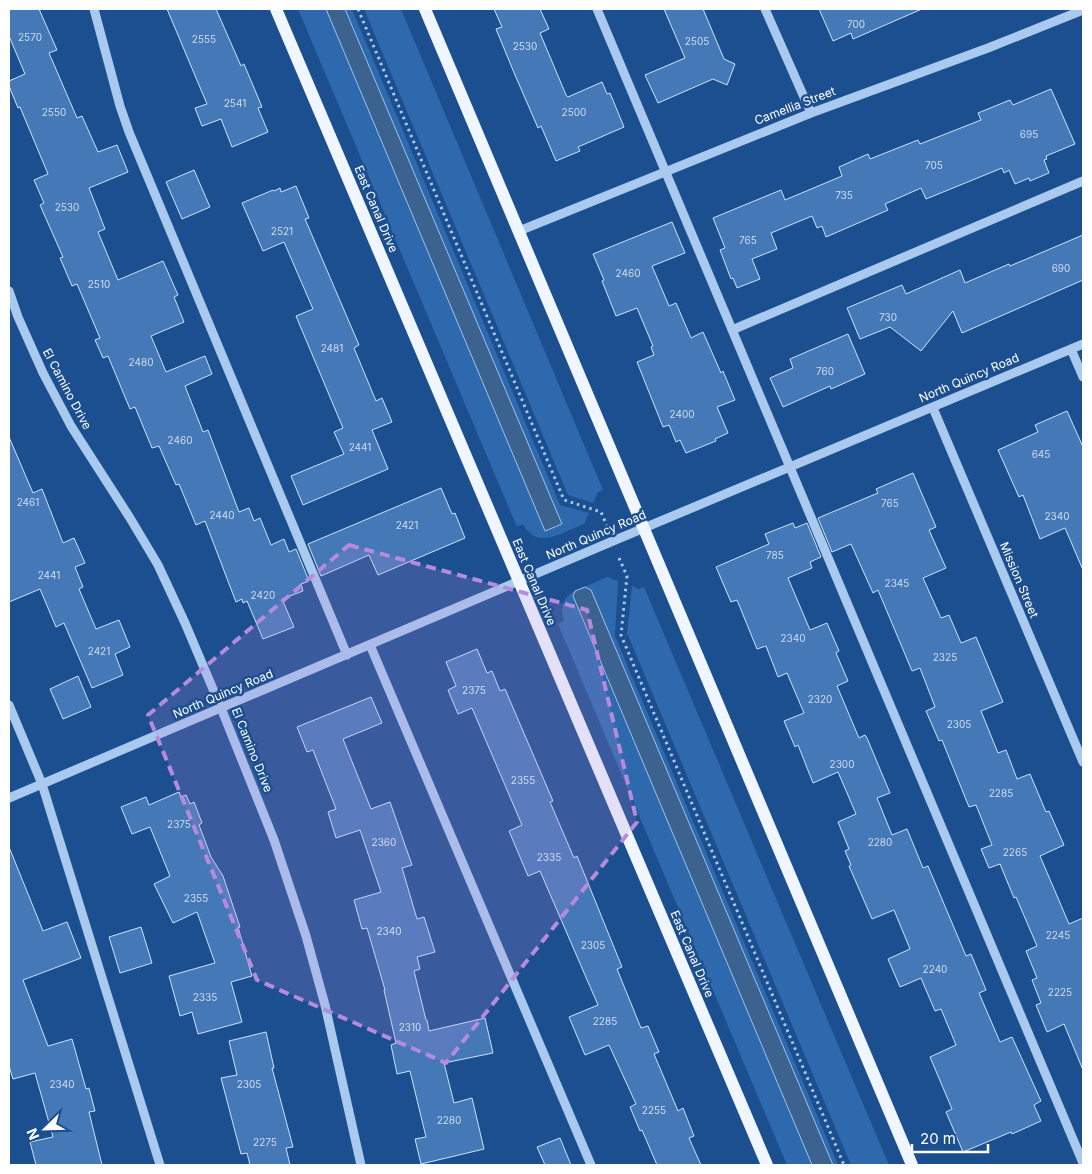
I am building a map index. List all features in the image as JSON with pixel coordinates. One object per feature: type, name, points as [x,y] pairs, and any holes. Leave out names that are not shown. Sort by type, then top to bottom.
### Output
[{"type":"main road","name":"East Canal Drive","points":[[276,9],[767,1165]]},
{"type":"main road","points":[[425,9],[912,1165]]},
{"type":"street","points":[[94,9],[120,106],[129,132],[347,655]]},
{"type":"street","points":[[597,9],[1082,1164]]},
{"type":"street","points":[[765,9],[811,113]]},
{"type":"street","name":"Camellia Street","points":[[519,231],[811,113],[979,51],[1083,10]]},
{"type":"street","points":[[732,330],[1083,181]]},
{"type":"street","name":"El Camino Drive","points":[[9,291],[42,373],[71,426],[158,565],[221,708],[274,840],[306,936],[325,1005],[361,1165]]},
{"type":"street","name":"North Quincy Road","points":[[9,798],[1083,344]]},
{"type":"street","points":[[1071,349],[1083,377]]},
{"type":"street","name":"Mission Street","points":[[933,408],[1083,762]]},
{"type":"street","points":[[370,645],[591,1165]]},
{"type":"street","points":[[9,705],[42,784],[160,1165]]},
{"type":"path","points":[[358,9],[564,500],[601,512],[603,515]]},
{"type":"path","points":[[624,569],[626,576],[621,634],[844,1165]]},
{"type":"highlighted area","points":[[349,545],[587,610],[637,822],[446,1063],[257,980],[148,715]]},
{"type":"shaded area","points":[[298,9],[326,9],[545,531],[562,524],[345,9],[352,9],[560,505],[589,513],[584,524],[559,535],[543,538],[535,537],[523,524],[517,527]]},
{"type":"shaded area","points":[[326,9],[345,9],[562,524],[545,531]]},
{"type":"shaded area","points":[[364,9],[401,9],[603,490],[598,492],[593,503],[568,495]]},
{"type":"shaded area","points":[[607,577],[618,581],[615,636],[838,1165],[833,1165],[591,590],[575,591]]},
{"type":"shaded area","points":[[632,586],[639,589],[644,587],[889,1165],[851,1165],[627,633]]},
{"type":"shaded area","points":[[585,587],[591,590],[833,1165],[812,1165],[573,596],[575,591]]},
{"type":"shaded area","points":[[575,591],[573,597],[812,1165],[787,1165],[558,624],[564,621],[562,608],[564,601]]},
{"type":"building","points":[[9,9],[39,9],[57,50],[49,53],[77,118],[82,116],[98,152],[117,145],[128,172],[89,188],[105,229],[98,232],[118,280],[163,261],[178,295],[174,297],[184,322],[151,336],[166,372],[205,356],[212,374],[185,386],[203,432],[208,430],[239,512],[249,508],[254,521],[260,518],[271,545],[284,539],[289,552],[296,549],[309,581],[301,584],[303,591],[282,599],[294,627],[263,639],[247,601],[243,603],[242,599],[236,602],[205,521],[196,525],[179,484],[176,485],[159,446],[152,448],[135,407],[130,409],[108,356],[103,358],[95,340],[100,338],[77,284],[72,286],[60,258],[63,257],[40,205],[44,203],[34,180],[48,174],[20,107],[18,108],[9,86],[9,81],[25,74],[9,36]]},
{"type":"building","points":[[167,9],[216,9],[241,66],[244,64],[262,107],[258,108],[268,132],[232,147],[221,119],[202,126],[195,108],[207,104]]},
{"type":"building","points":[[494,9],[540,9],[549,29],[540,33],[566,95],[568,97],[602,82],[607,94],[610,93],[624,127],[578,147],[580,151],[556,161],[541,126],[538,128],[496,29],[502,27]]},
{"type":"building","points":[[664,9],[703,9],[724,59],[735,64],[727,85],[713,79],[658,103],[645,75],[685,58]]},
{"type":"building","points":[[819,9],[922,9],[853,39],[851,33],[833,41]]},
{"type":"building","points":[[1051,89],[1075,144],[1046,156],[1047,159],[1044,160],[1049,173],[1030,181],[1029,178],[1015,184],[1009,170],[1004,173],[1002,168],[926,199],[921,188],[885,204],[888,210],[826,237],[822,226],[817,228],[812,216],[771,233],[777,249],[752,259],[760,279],[737,288],[733,278],[731,279],[720,250],[725,248],[713,218],[781,190],[785,200],[842,176],[839,167],[868,154],[870,159],[918,140],[920,144],[981,120],[978,113],[1010,100],[1013,105]]},
{"type":"building","points":[[194,170],[210,207],[182,219],[166,182]]},
{"type":"building","points":[[296,186],[309,218],[305,219],[359,345],[354,348],[376,401],[382,398],[392,422],[372,430],[388,469],[303,505],[291,476],[344,454],[334,432],[343,428],[296,316],[313,309],[284,242],[263,251],[242,203],[273,190],[280,188],[281,192]]},
{"type":"building","points":[[672,222],[685,253],[652,266],[669,306],[676,303],[691,338],[703,332],[735,400],[717,407],[728,433],[715,439],[716,441],[686,453],[680,440],[676,442],[669,425],[663,427],[637,362],[654,355],[651,347],[653,346],[637,308],[616,316],[593,254]]},
{"type":"building","points":[[1083,235],[1083,280],[962,333],[953,311],[921,351],[890,327],[860,339],[847,308],[902,285],[906,294],[960,270],[965,283]]},
{"type":"building","points":[[848,334],[865,374],[831,389],[830,386],[783,407],[770,378],[793,368],[790,359]]},
{"type":"building","points":[[1067,411],[1083,447],[1083,570],[1065,528],[1040,539],[1023,495],[1019,497],[998,450],[1038,432],[1035,425]]},
{"type":"building","points":[[9,437],[33,493],[42,489],[63,543],[74,538],[85,563],[75,567],[83,587],[79,589],[96,629],[119,620],[130,647],[115,654],[123,675],[92,688],[64,623],[56,627],[40,589],[9,602]]},
{"type":"building","points":[[913,473],[936,527],[929,530],[946,568],[923,578],[941,618],[949,615],[961,643],[976,637],[1003,702],[981,711],[998,753],[1006,750],[1017,779],[1030,774],[1046,812],[1049,811],[1064,845],[1040,856],[1069,924],[1083,918],[1083,1070],[1064,1024],[1047,1032],[1036,1005],[1041,1003],[1032,980],[1037,978],[1026,951],[1037,946],[1000,864],[989,868],[981,849],[992,845],[976,805],[969,807],[942,740],[939,741],[926,711],[935,707],[920,668],[912,671],[878,590],[873,593],[851,544],[832,552],[818,518],[878,493],[876,489]]},
{"type":"building","points":[[441,488],[452,514],[455,513],[465,538],[378,575],[369,555],[321,576],[308,544]]},
{"type":"building","points":[[793,523],[795,528],[807,523],[821,557],[810,562],[812,568],[788,578],[810,630],[827,623],[839,651],[836,653],[848,681],[837,686],[859,738],[865,735],[867,738],[890,793],[877,798],[892,835],[907,829],[923,868],[928,866],[966,956],[971,954],[986,990],[979,993],[1000,1042],[1012,1037],[1041,1101],[1034,1105],[1041,1121],[963,1152],[946,1112],[952,1109],[930,1057],[956,1045],[941,1009],[935,1011],[921,978],[900,987],[888,959],[910,949],[894,910],[872,919],[849,866],[851,865],[845,851],[849,849],[838,822],[856,814],[838,772],[813,783],[798,745],[795,747],[784,721],[804,713],[787,673],[778,677],[766,646],[757,649],[737,600],[731,602],[716,567],[769,544],[765,534]]},
{"type":"building","points":[[477,649],[487,673],[492,671],[500,691],[505,689],[553,801],[550,802],[574,858],[577,856],[622,967],[617,969],[641,1028],[648,1026],[659,1052],[654,1054],[678,1111],[683,1108],[694,1136],[689,1138],[701,1165],[657,1165],[630,1107],[636,1104],[609,1045],[585,1055],[569,1017],[598,1005],[540,871],[528,876],[509,831],[522,825],[472,708],[458,714],[448,690],[456,686],[446,662]]},
{"type":"building","points":[[78,676],[91,707],[63,719],[50,689]]},
{"type":"building","points":[[371,697],[382,723],[343,739],[371,809],[390,802],[412,865],[402,868],[417,919],[424,917],[435,952],[417,957],[420,969],[414,971],[429,1031],[485,1018],[493,1053],[444,1063],[454,1103],[472,1098],[484,1149],[421,1164],[415,1139],[426,1137],[410,1071],[397,1074],[391,1045],[396,1043],[385,990],[367,928],[362,929],[354,900],[381,892],[360,830],[336,838],[328,812],[336,809],[313,750],[307,752],[297,727]]},
{"type":"building","points":[[179,792],[181,797],[186,795],[190,804],[194,802],[202,823],[199,825],[211,857],[223,876],[240,927],[238,927],[252,976],[231,982],[242,1022],[198,1034],[192,1012],[180,1016],[169,976],[215,963],[197,912],[173,923],[154,884],[170,876],[150,827],[132,834],[121,807],[146,797],[149,805]]},
{"type":"building","points":[[9,847],[43,931],[67,922],[81,958],[23,980],[48,1046],[72,1039],[86,1089],[89,1088],[95,1111],[89,1112],[102,1165],[36,1165],[30,1142],[53,1137],[35,1073],[13,1079],[9,1066]]},
{"type":"building","points":[[141,927],[152,963],[120,973],[109,937]]},
{"type":"building","points":[[266,1032],[274,1068],[272,1068],[293,1147],[286,1148],[290,1165],[250,1165],[247,1153],[241,1154],[221,1078],[237,1075],[229,1041]]},
{"type":"building","points":[[560,1138],[571,1165],[545,1165],[537,1147]]}]
